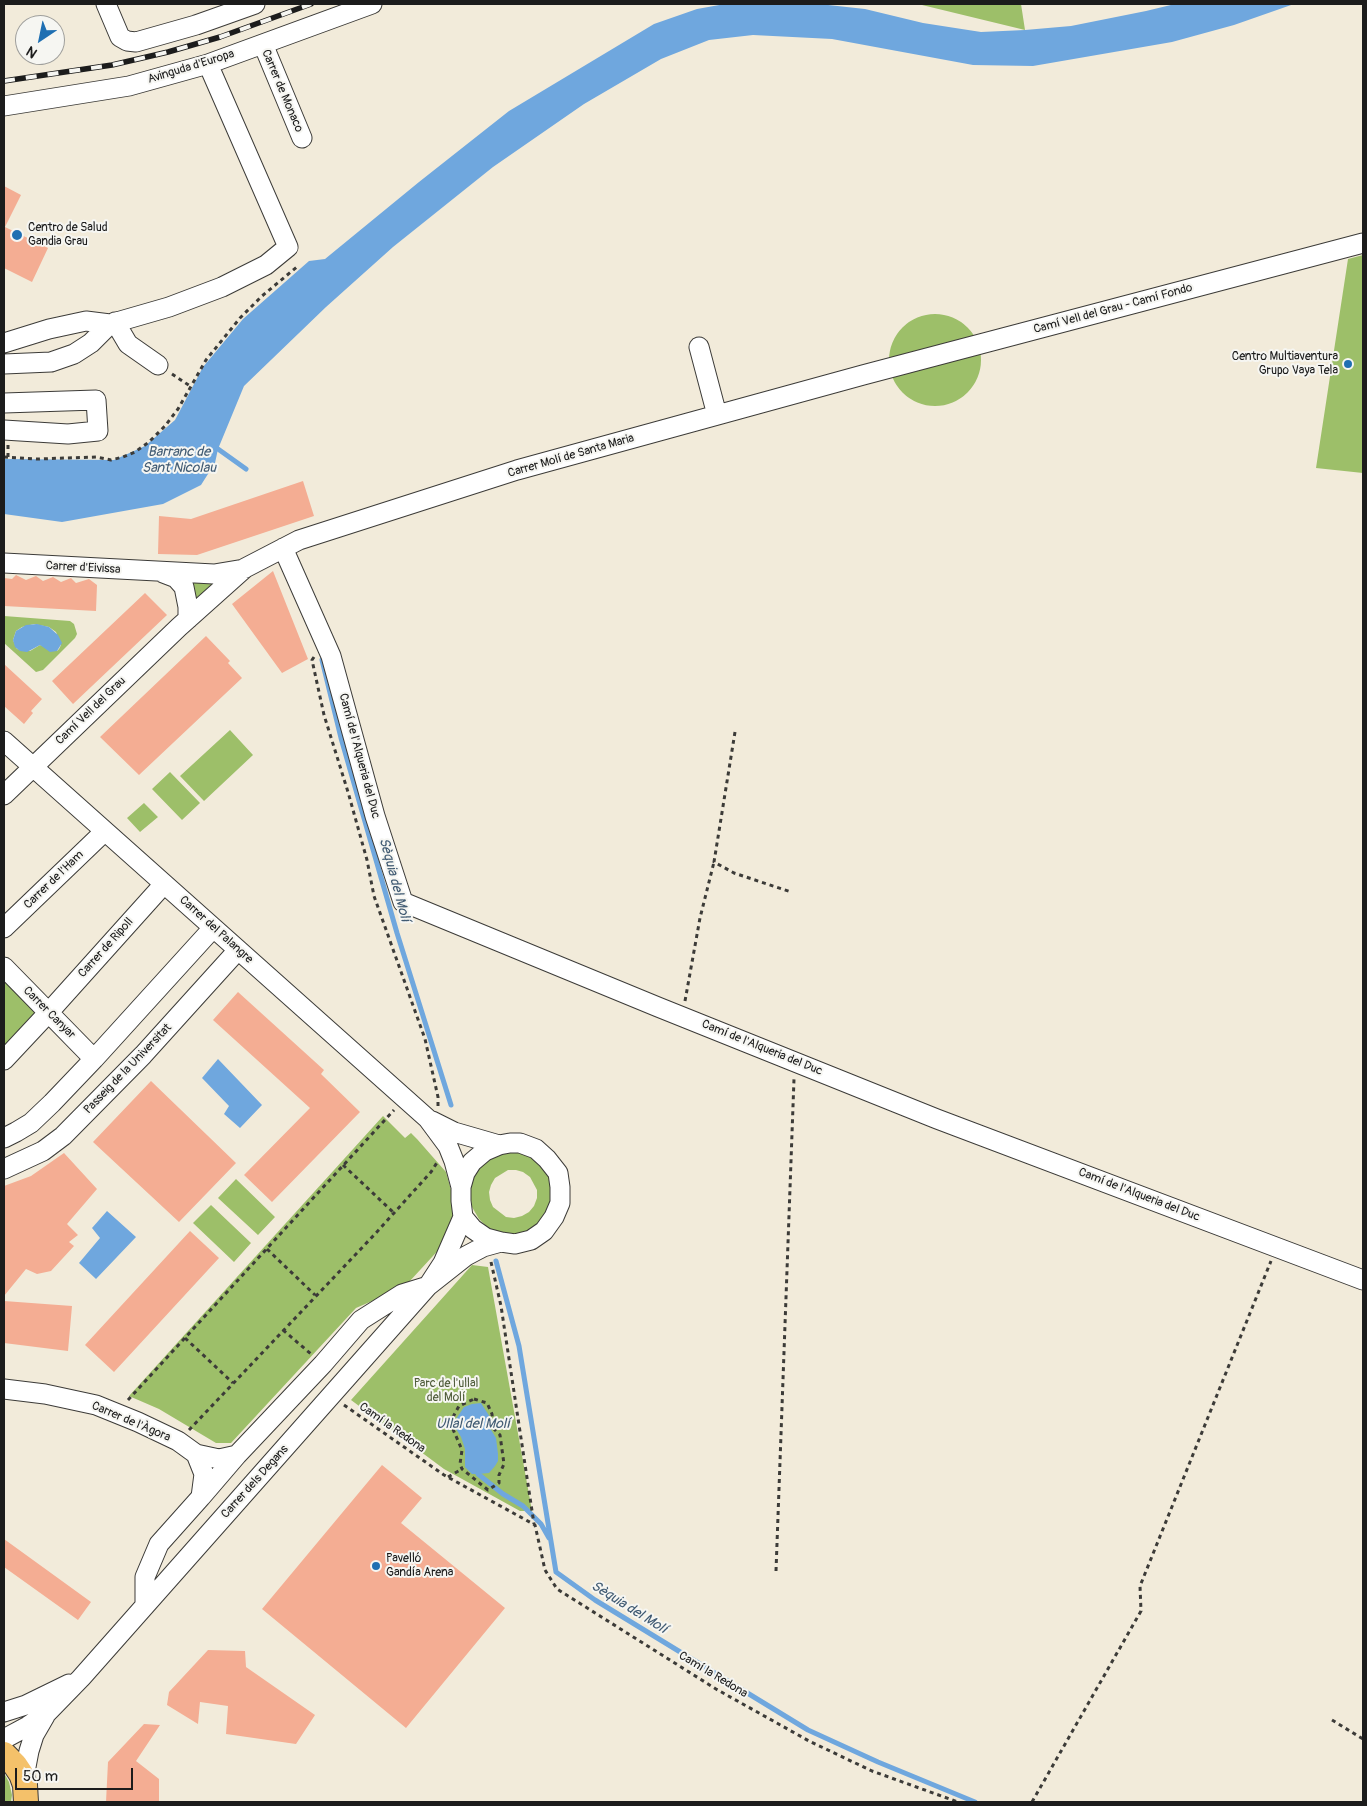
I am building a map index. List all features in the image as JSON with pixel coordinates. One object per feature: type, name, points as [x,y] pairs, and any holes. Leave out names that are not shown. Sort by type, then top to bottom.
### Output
[{"type":"main road","points":[[4,1754],[15,1764],[26,1794]]},
{"type":"street","points":[[106,4],[120,37],[127,41],[136,42],[196,25],[255,4]]},
{"type":"street","name":"Avinguda d'Europa","points":[[4,106],[129,86],[208,64],[372,4]]},
{"type":"street","name":"Carrer de Monaco","points":[[263,44],[302,138]]},
{"type":"street","points":[[4,343],[48,329],[86,321],[113,323],[169,307],[222,287],[266,265],[288,247],[208,64]]},
{"type":"street","name":"Camí Vell del Grau - Camí Fondo","points":[[863,374],[1363,243]]},
{"type":"street","points":[[4,364],[51,362],[74,354],[91,343],[113,323]]},
{"type":"street","points":[[113,323],[128,344],[158,364]]},
{"type":"street","points":[[698,347],[717,415]]},
{"type":"street","name":"Carrer Molí de Santa Maria","points":[[283,548],[299,540],[517,470],[863,374]]},
{"type":"street","points":[[4,403],[96,400],[98,431],[68,434],[4,430]]},
{"type":"street","points":[[283,548],[328,648]]},
{"type":"street","name":"Carrer d'Eivissa","points":[[183,623],[244,568],[283,548]]},
{"type":"street","name":"Carrer d'Eivissa","points":[[4,563],[214,574],[244,568]]},
{"type":"street","name":"Carrer d'Eivissa","points":[[162,572],[176,578],[184,587],[188,607],[183,623]]},
{"type":"street","name":"Camí Vell del Grau","points":[[4,795],[183,623]]},
{"type":"street","name":"Camí de l'Alqueria del Duc","points":[[328,648],[375,816],[403,902],[937,1119],[1363,1280]]},
{"type":"street","name":"Carrer del Palangre","points":[[4,741],[404,1098],[434,1122],[454,1132],[499,1145]]},
{"type":"street","name":"Carrer de l'Ham","points":[[4,928],[104,832]]},
{"type":"street","name":"Carrer de Ripoll","points":[[4,1060],[164,884]]},
{"type":"street","points":[[4,1138],[30,1123],[52,1103],[213,928]]},
{"type":"street","name":"Passeig de la Universitat","points":[[4,1169],[43,1151],[64,1136],[143,1055],[238,950]]},
{"type":"street","name":"Carrer Canyar","points":[[4,967],[94,1059]]},
{"type":"street","name":"Carrer del Palangre","points":[[434,1122],[448,1146],[461,1187]]},
{"type":"street","points":[[520,1143],[536,1149],[547,1159],[558,1174],[560,1186],[560,1203],[554,1217],[544,1230],[531,1240],[515,1244],[494,1244],[473,1229],[463,1216],[460,1201],[465,1173],[472,1162],[485,1151],[499,1145],[520,1143]]},
{"type":"street","name":"Carrer dels Degans","points":[[4,1739],[46,1714],[81,1678],[428,1286],[443,1263],[463,1216]]},
{"type":"street","name":"Carrer dels Degans","points":[[428,1286],[466,1256],[494,1244]]},
{"type":"street","points":[[145,1605],[146,1577],[159,1544],[237,1455],[323,1364],[360,1320],[402,1294],[428,1286]]},
{"type":"street","name":"Carrer de l'Àgora","points":[[4,1389],[45,1394],[96,1405],[178,1442],[196,1454]]},
{"type":"street","points":[[196,1454],[219,1460],[237,1455]]},
{"type":"street","points":[[196,1454],[204,1474],[201,1497]]},
{"type":"street","name":"Carrer dels Degans","points":[[4,1712],[26,1705],[81,1678]]},
{"type":"street","name":"Carrer dels Degans","points":[[26,1794],[25,1772],[29,1751],[34,1735],[46,1714]]},
{"type":"path","points":[[8,450],[6,457],[96,457],[111,460],[135,452],[149,442],[165,426],[178,409],[206,360],[240,318],[262,296],[298,266]]},
{"type":"path","points":[[158,364],[190,386]]},
{"type":"path","points":[[62,458],[63,452]]},
{"type":"path","points":[[328,648],[312,660],[324,715],[367,860],[374,896],[425,1039],[438,1097],[434,1122]]},
{"type":"path","points":[[683,1016],[700,918],[714,862],[735,732]]},
{"type":"path","points":[[714,862],[734,873],[790,892]]},
{"type":"path","points":[[776,1571],[794,1061]]},
{"type":"path","points":[[116,1413],[404,1098]]},
{"type":"path","points":[[178,1442],[394,1213],[431,1172],[448,1146]]},
{"type":"path","points":[[343,1165],[394,1213]]},
{"type":"path","points":[[494,1244],[534,1524]]},
{"type":"path","points":[[1032,1802],[1141,1611],[1140,1586],[1276,1247]]},
{"type":"path","points":[[267,1249],[315,1295]]},
{"type":"path","points":[[283,1330],[323,1364]]},
{"type":"path","points":[[185,1338],[233,1383]]},
{"type":"path","name":"Camí la Redona","points":[[331,1396],[448,1477],[534,1524],[545,1570],[557,1589],[716,1688],[809,1741],[872,1771],[958,1802]]},
{"type":"path","points":[[474,1399],[488,1403],[492,1414],[493,1428],[500,1435],[504,1464],[499,1475],[499,1483],[488,1490],[462,1469],[460,1464],[462,1450],[452,1428],[453,1417],[459,1406],[474,1399]]},
{"type":"path","points":[[448,1477],[462,1469]]},
{"type":"path","points":[[1332,1720],[1363,1739]]},
{"type":"green space","points":[[1021,4],[1025,30],[922,5]]},
{"type":"green space","name":"Centro Multiaventura Grupo Vaya Tela","points":[[1363,255],[1363,473],[1316,468],[1348,259]]},
{"type":"green space","points":[[926,314],[944,314],[961,321],[974,334],[981,351],[981,369],[974,386],[961,399],[944,406],[926,406],[909,399],[896,386],[889,369],[889,351],[896,334],[909,321]]},
{"type":"green space","points":[[186,580],[211,583],[212,585],[194,600]]},
{"type":"green space","points":[[4,616],[70,621],[74,624],[77,634],[43,670],[36,672],[4,643]],"holes":[[[34,624],[49,627],[56,632],[61,645],[57,651],[40,645],[30,651],[17,649],[13,640],[16,631],[22,627]]]},
{"type":"green space","points":[[230,730],[253,755],[204,801],[180,776]]},
{"type":"green space","points":[[170,772],[200,803],[182,820],[152,789]]},
{"type":"green space","points":[[144,803],[158,817],[140,832],[127,818]]},
{"type":"green space","points":[[4,979],[39,1014],[4,1051]]},
{"type":"green space","points":[[383,1116],[405,1138],[411,1133],[446,1172],[453,1197],[454,1214],[444,1244],[409,1282],[393,1292],[356,1308],[231,1443],[216,1443],[159,1409],[129,1396]]},
{"type":"green space","points":[[515,1151],[529,1155],[549,1173],[554,1186],[549,1213],[529,1232],[516,1235],[502,1234],[489,1229],[479,1219],[472,1207],[470,1193],[472,1180],[479,1167],[489,1158],[501,1152]],"holes":[[[508,1170],[516,1170],[530,1177],[537,1190],[537,1198],[529,1212],[514,1218],[506,1217],[493,1207],[489,1192],[495,1178]]]},
{"type":"green space","points":[[236,1179],[275,1217],[258,1235],[218,1198]]},
{"type":"green space","points":[[211,1205],[251,1243],[234,1262],[193,1223]]},
{"type":"green space","name":"Parc de l'ullal del Molí","points":[[472,1265],[488,1267],[532,1511],[520,1511],[444,1469],[351,1400]]},
{"type":"green space","points":[[4,1773],[9,1782],[12,1795],[11,1802],[4,1802]]},
{"type":"water","name":"Barranc de Sant Nicolau","points":[[725,4],[819,4],[865,9],[923,23],[981,32],[1071,26],[1175,4],[1294,4],[1234,25],[1172,42],[1033,66],[973,65],[832,39],[753,35],[709,40],[661,59],[584,104],[493,167],[393,247],[326,307],[244,386],[218,449],[215,463],[201,485],[163,504],[62,522],[4,514],[4,459],[114,460],[145,446],[175,420],[203,367],[243,319],[309,261],[325,259],[509,111],[654,24],[697,9]]},
{"type":"water","points":[[37,624],[49,627],[58,635],[62,643],[57,651],[50,652],[40,645],[27,652],[20,651],[15,647],[13,640],[16,631],[26,625]]},
{"type":"water","points":[[218,1059],[262,1105],[240,1128],[224,1114],[229,1106],[202,1078]]},
{"type":"water","points":[[107,1211],[136,1237],[96,1279],[79,1263],[100,1238],[92,1228]]},
{"type":"water","name":"Ullal del Molí","points":[[481,1403],[490,1417],[490,1428],[496,1438],[498,1461],[489,1473],[472,1474],[465,1467],[465,1449],[455,1427],[456,1419],[464,1407]]},
{"type":"building","name":"Centro de Salud Gandia Grau","points":[[4,186],[21,195],[5,227],[48,248],[32,282],[4,268]]},
{"type":"building","points":[[303,481],[314,516],[197,555],[158,554],[159,516],[191,519]]},
{"type":"building","points":[[273,571],[308,659],[282,673],[232,604]]},
{"type":"building","points":[[16,575],[26,580],[36,576],[43,581],[53,577],[61,582],[71,578],[76,583],[89,579],[97,585],[96,611],[4,606],[4,578],[12,579]]},
{"type":"building","points":[[145,593],[167,615],[73,704],[52,681]]},
{"type":"building","points":[[206,636],[230,661],[228,663],[242,678],[139,775],[100,737]]},
{"type":"building","points":[[4,664],[42,699],[31,711],[33,713],[24,724],[4,706]]},
{"type":"building","points":[[238,992],[324,1070],[321,1074],[360,1112],[272,1202],[244,1175],[310,1108],[213,1020]]},
{"type":"building","points":[[151,1081],[236,1163],[179,1222],[93,1142]]},
{"type":"building","points":[[64,1153],[97,1189],[67,1224],[78,1235],[69,1242],[74,1246],[51,1271],[37,1274],[26,1269],[4,1296],[4,1186],[31,1176]]},
{"type":"building","points":[[190,1231],[219,1258],[114,1372],[85,1345]]},
{"type":"building","points":[[4,1301],[72,1306],[68,1351],[4,1343]]},
{"type":"building","name":"Pavelló Gandía Arena","points":[[382,1465],[422,1498],[401,1523],[505,1608],[406,1728],[262,1609]]},
{"type":"building","points":[[4,1539],[91,1602],[78,1620],[4,1567]]},
{"type":"building","points":[[208,1650],[245,1651],[246,1667],[315,1715],[296,1744],[226,1734],[228,1706],[200,1702],[198,1724],[167,1705],[169,1692]]},
{"type":"building","points":[[144,1724],[160,1725],[136,1761],[159,1779],[159,1802],[106,1802],[108,1762]]},
{"type":"waterway","name":"Sèquia del Molí","points":[[218,449],[246,469]]},
{"type":"waterway","name":"Sèquia del Molí","points":[[322,660],[341,738],[397,933],[451,1105]]},
{"type":"waterway","name":"Sèquia del Molí","points":[[496,1261],[519,1346],[556,1572],[595,1600],[808,1730],[878,1762],[975,1802]]},
{"type":"waterway","points":[[478,1474],[503,1494],[523,1506],[541,1524],[549,1538]]},
{"type":"railway","points":[[4,81],[112,65],[168,52],[220,37],[311,4]]},
{"type":"place","name":"Centro de Salud Gandia Grau","points":[[17,235]]},
{"type":"place","name":"Centro Multiaventura Grupo Vaya Tela","points":[[1348,364]]},
{"type":"place","name":"Pavelló Gandía Arena","points":[[376,1566]]}]
